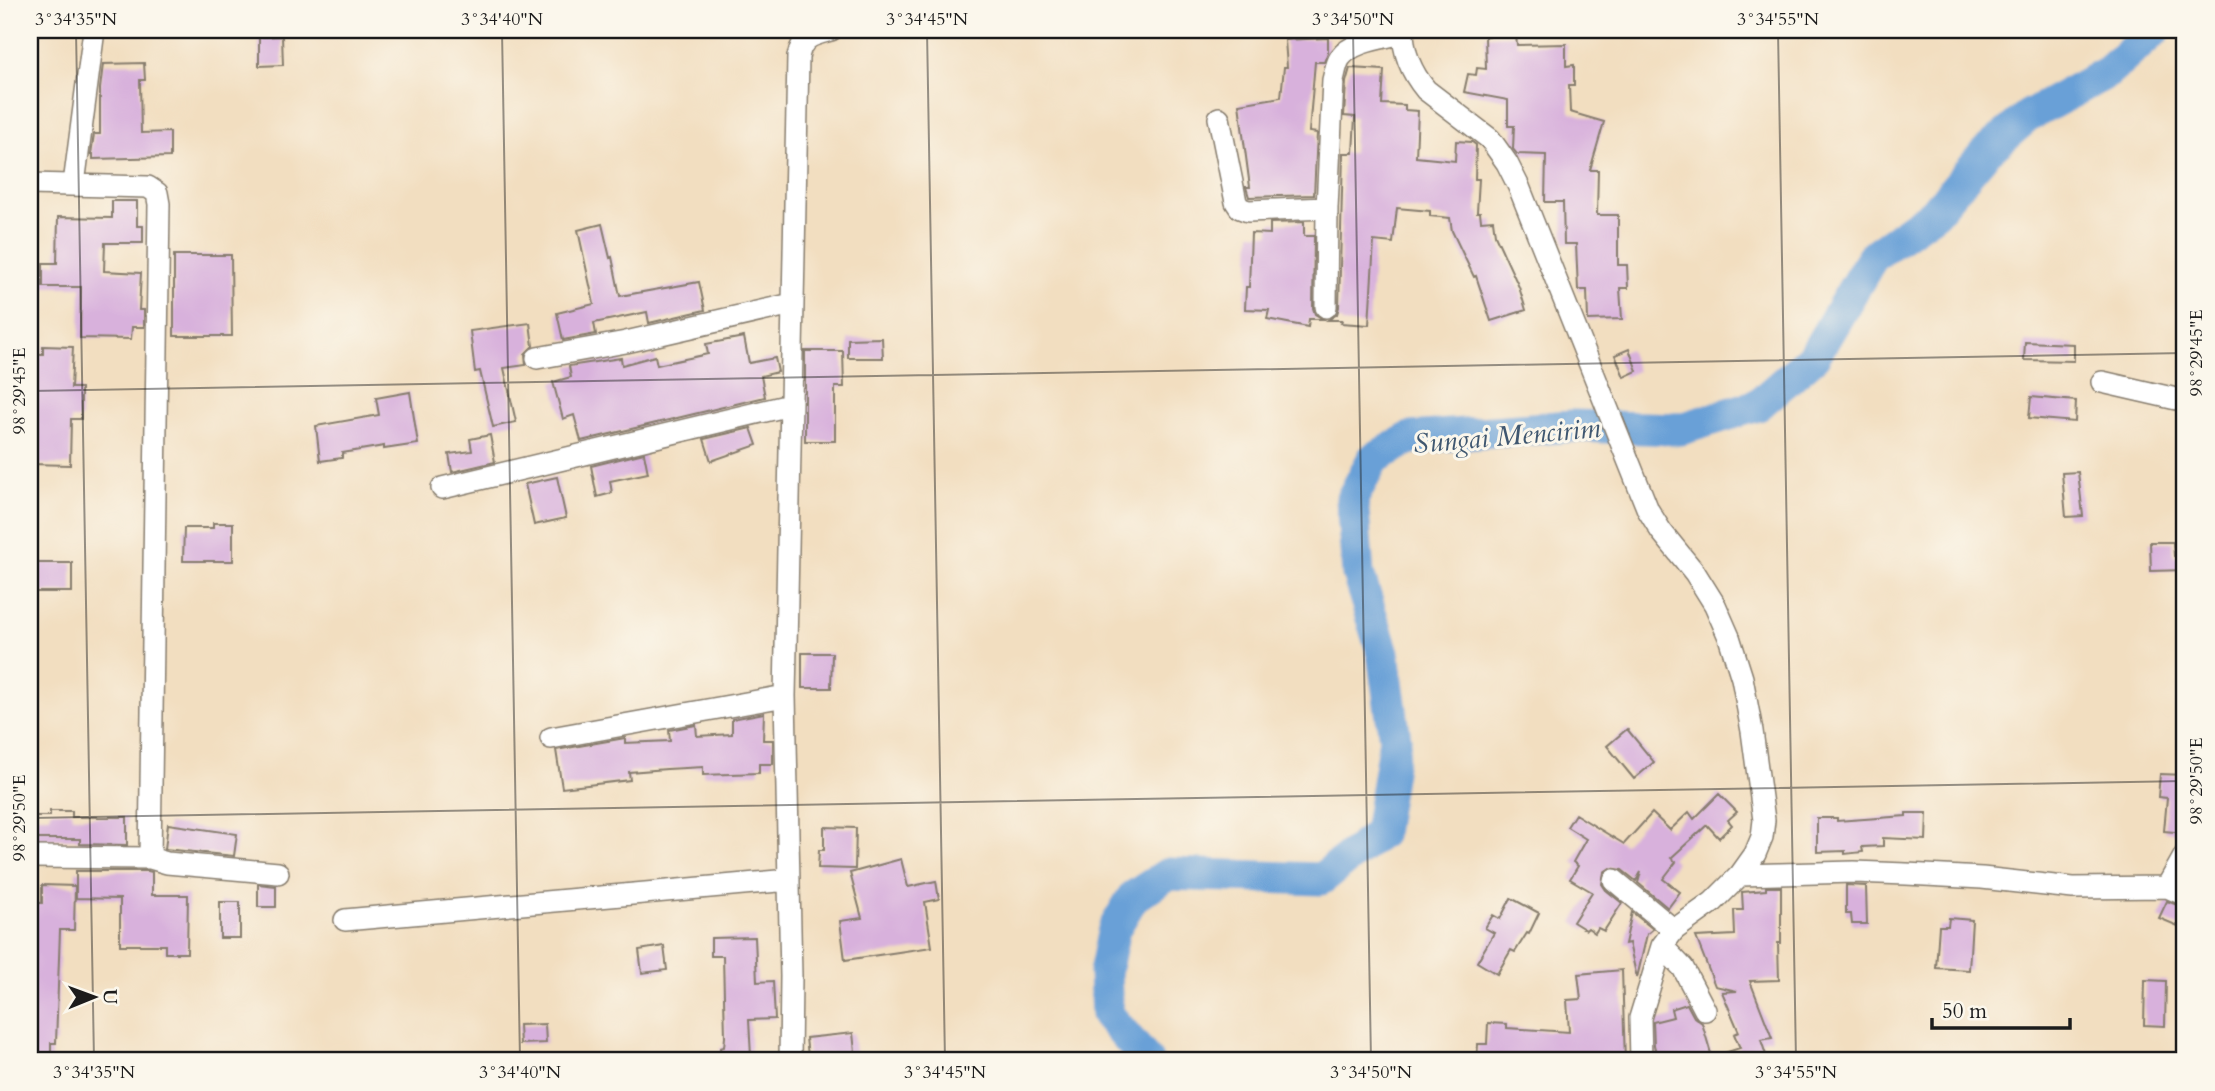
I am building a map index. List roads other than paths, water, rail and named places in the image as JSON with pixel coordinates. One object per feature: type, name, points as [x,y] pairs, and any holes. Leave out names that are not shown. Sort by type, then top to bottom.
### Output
[{"type":"street","points":[[74,184],[94,30]]},
{"type":"street","points":[[790,1061],[785,696],[797,57],[800,46],[810,36],[831,30]]},
{"type":"street","points":[[1326,307],[1333,80],[1338,61],[1346,51],[1403,31],[1408,63],[1417,80],[1489,139],[1507,163],[1520,187],[1648,510],[1715,605],[1742,678],[1764,820],[1762,837],[1755,854],[1740,876],[1668,938],[1640,1018],[1641,1061]]},
{"type":"street","points":[[1219,118],[1236,202],[1240,208],[1248,211],[1327,208]]},
{"type":"street","points":[[30,184],[148,187],[157,193],[159,204],[150,858]]},
{"type":"street","points":[[537,358],[626,342],[792,304]]},
{"type":"street","points":[[2102,382],[2185,401]]},
{"type":"street","points":[[442,488],[790,405]]},
{"type":"street","points":[[551,738],[785,696]]},
{"type":"street","points":[[1740,876],[1893,873],[1982,878],[2073,888],[2176,891],[2185,855]]},
{"type":"street","points":[[30,857],[150,858],[167,863],[278,873]]},
{"type":"street","points":[[345,920],[789,880]]},
{"type":"street","points":[[1614,880],[1668,938],[1705,1010]]},
{"type":"waterway","name":"Sungai Mencirim","points":[[1147,1061],[1107,1014],[1105,973],[1114,929],[1133,897],[1168,874],[1321,879],[1380,833],[1395,739],[1383,653],[1358,574],[1352,499],[1373,459],[1410,438],[1572,426],[1681,429],[1758,405],[1814,356],[1873,256],[1935,212],[1985,153],[2028,116],[2108,72],[2155,30]]}]
